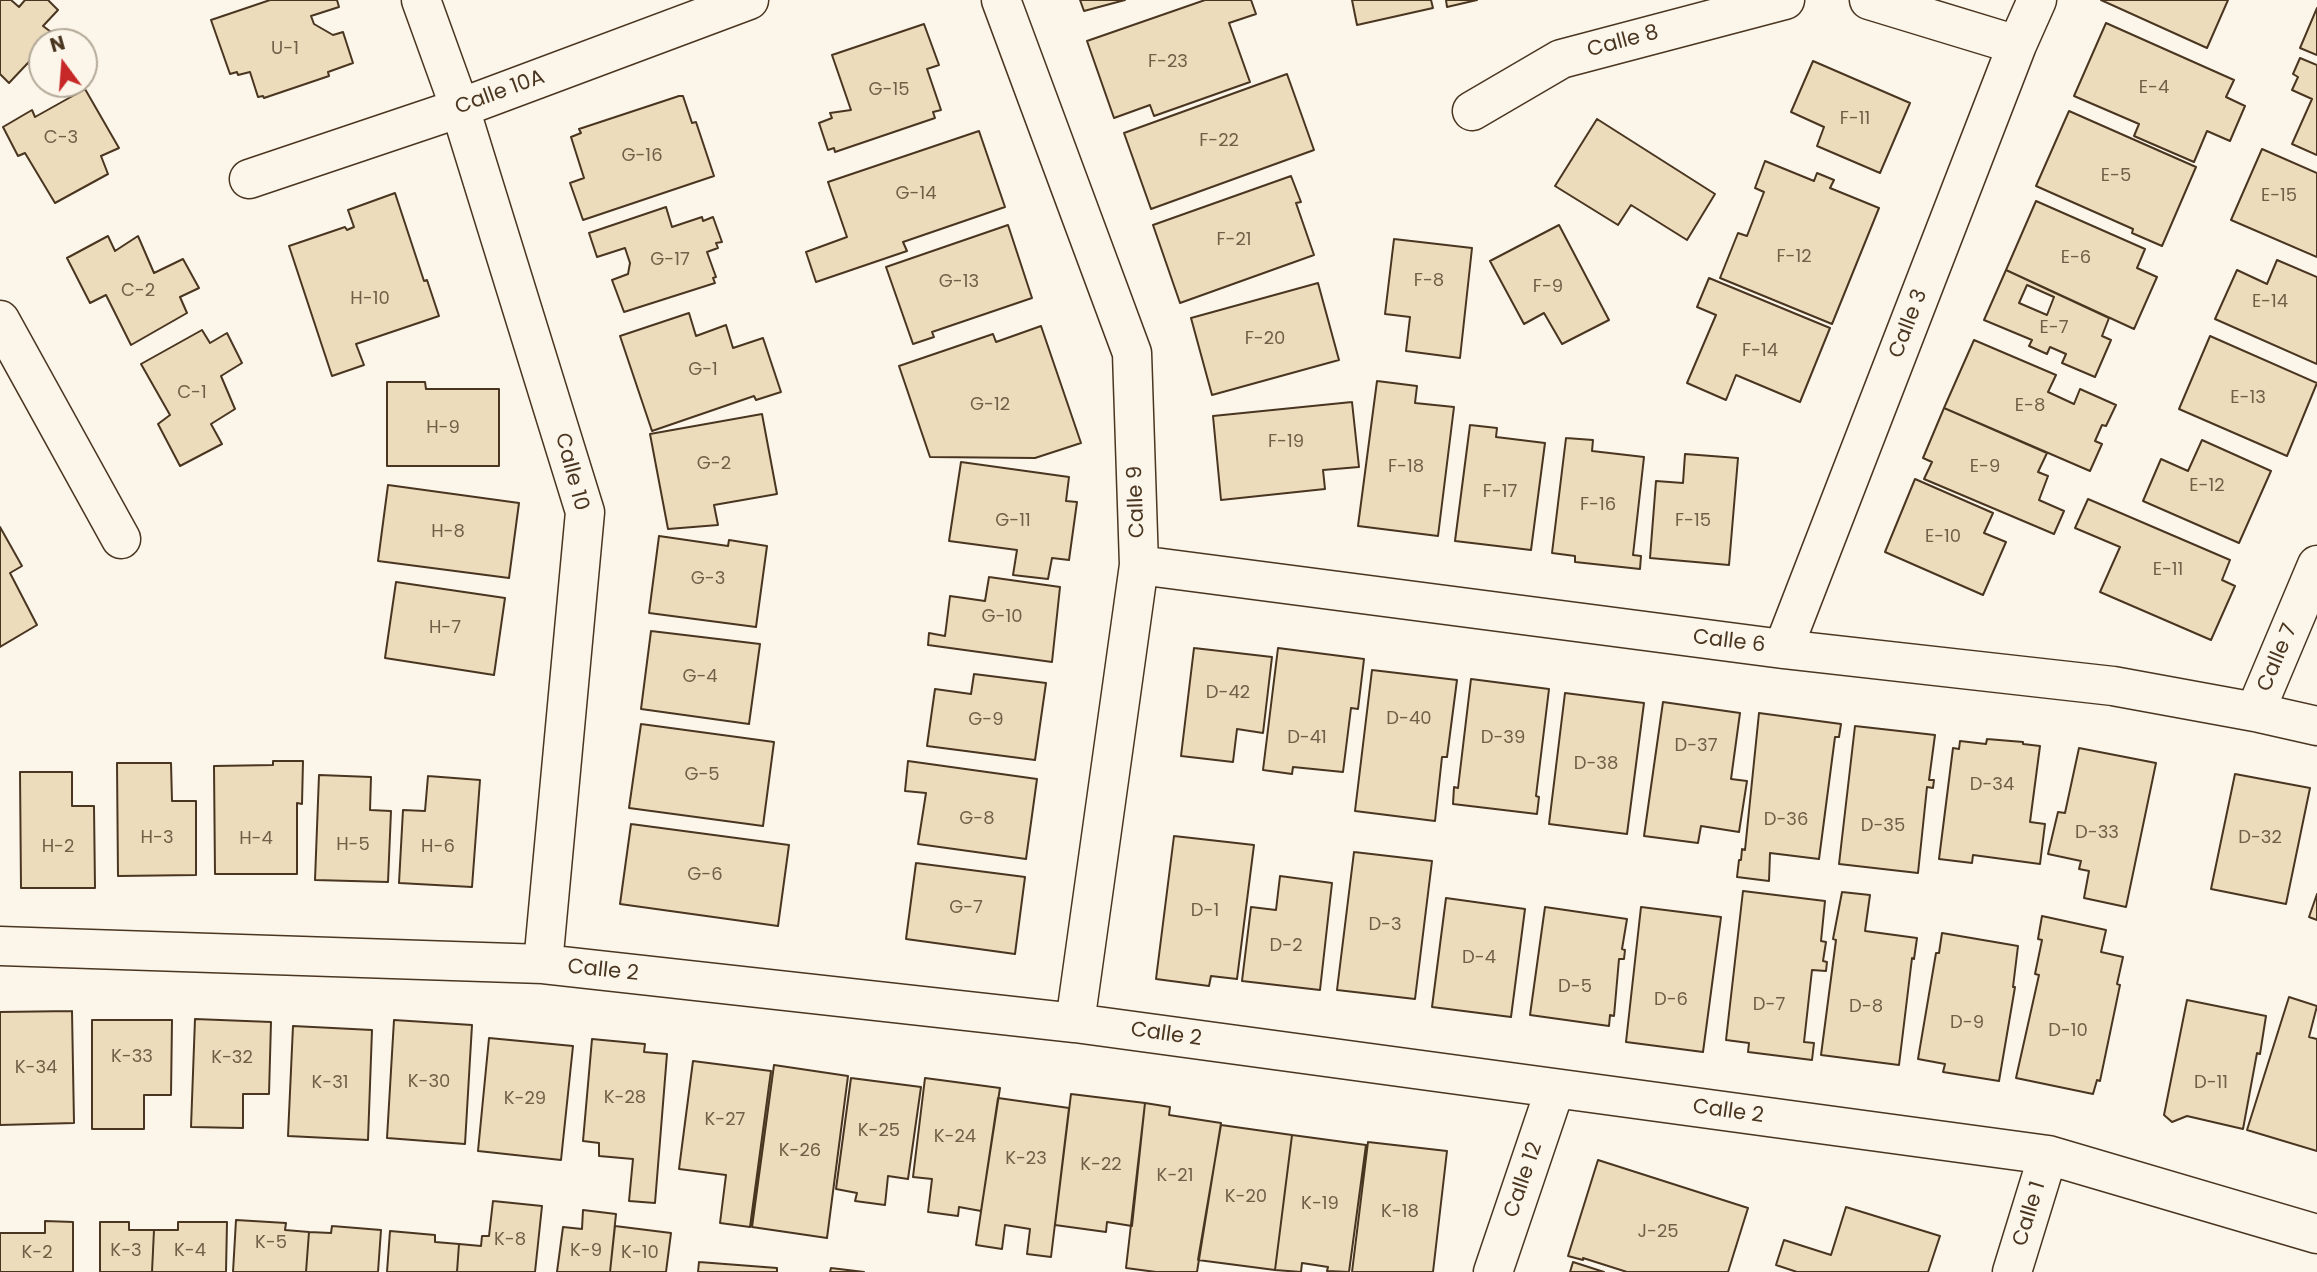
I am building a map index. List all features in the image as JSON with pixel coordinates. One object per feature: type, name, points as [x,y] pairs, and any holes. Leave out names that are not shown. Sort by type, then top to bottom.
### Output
[{"type":"street","name":"Calle 10","points":[[421,0],[460,108],[585,512],[543,964]]},
{"type":"street","name":"Calle 10A","points":[[249,179],[460,108],[749,0]]},
{"type":"street","name":"Calle 9","points":[[1001,0],[1132,352],[1139,565],[1075,1023]]},
{"type":"street","name":"Calle 8","points":[[1472,111],[1561,59],[1784,0]]},
{"type":"street","points":[[1870,0],[2017,45]]},
{"type":"street","name":"Calle 3","points":[[1783,649],[2017,45],[2037,0]]},
{"type":"street","points":[[0,320],[121,539]]},
{"type":"street","name":"Calle 6","points":[[1139,565],[1783,649],[2113,685],[2317,726]]},
{"type":"street","name":"Calle 7","points":[[2255,712],[2317,565]]},
{"type":"street","name":"Calle 2","points":[[0,946],[543,964],[1075,1023],[2048,1156],[2317,1234]]},
{"type":"street","name":"Calle 12","points":[[1493,1272],[1555,1089]]},
{"type":"street","name":"Calle 1","points":[[2012,1272],[2048,1156]]},
{"type":"building","points":[[0,0],[11,0],[19,7],[25,0],[48,0],[58,10],[43,26],[46,28],[28,28],[28,63],[9,83],[0,74]]},
{"type":"building","points":[[270,0],[337,0],[339,7],[311,16],[314,24],[333,35],[343,32],[353,63],[328,72],[329,76],[264,98],[258,97],[250,72],[230,74],[211,20]]},
{"type":"building","points":[[1080,0],[1125,0],[1084,11]]},
{"type":"building","points":[[1205,0],[1251,0],[1256,14],[1229,23],[1250,82],[1154,116],[1150,105],[1114,118],[1087,41]]},
{"type":"building","points":[[1352,0],[1431,0],[1433,8],[1357,25]]},
{"type":"building","points":[[1446,0],[1477,0],[1447,7]]},
{"type":"building","points":[[2101,0],[2228,0],[2207,48]]},
{"type":"building","points":[[2317,8],[2317,55],[2300,48]]},
{"type":"building","points":[[2106,23],[2234,80],[2226,97],[2245,106],[2230,141],[2207,131],[2194,162],[2134,136],[2139,124],[2074,96]]},
{"type":"building","points":[[924,24],[939,65],[927,69],[941,110],[933,112],[935,118],[835,152],[834,148],[828,150],[819,123],[832,118],[830,113],[851,110],[832,55]]},
{"type":"building","points":[[2300,58],[2317,65],[2317,155],[2292,144],[2312,99],[2292,90],[2298,77],[2293,74]]},
{"type":"building","points":[[1813,61],[1910,103],[1880,173],[1817,146],[1824,127],[1791,112]]},
{"type":"building","points":[[1287,74],[1314,150],[1151,209],[1124,133]]},
{"type":"building","points":[[683,96],[692,123],[696,122],[714,176],[583,220],[570,183],[584,178],[571,137],[581,133],[579,129]]},
{"type":"building","points":[[69,98],[90,98],[119,148],[101,156],[108,174],[55,203],[25,153],[18,156],[3,127],[32,110],[35,117]]},
{"type":"building","points":[[2069,111],[2196,167],[2162,246],[2132,233],[2133,229],[2036,186]]},
{"type":"building","points":[[1597,119],[1715,194],[1687,240],[1631,205],[1618,225],[1555,186]]},
{"type":"building","points":[[979,131],[1005,207],[903,242],[907,251],[816,282],[806,252],[847,237],[828,182]]},
{"type":"building","points":[[2262,149],[2317,173],[2317,257],[2231,220]]},
{"type":"building","points":[[1765,161],[1814,181],[1817,173],[1834,180],[1830,188],[1879,208],[1832,324],[1720,278],[1738,233],[1747,236],[1764,192],[1755,188]]},
{"type":"building","points":[[1291,176],[1301,202],[1296,203],[1314,255],[1180,303],[1153,225]]},
{"type":"building","points":[[395,193],[424,281],[427,280],[439,316],[356,344],[364,365],[332,376],[289,246],[345,227],[347,230],[354,227],[348,210]]},
{"type":"building","points":[[2036,201],[2145,249],[2137,268],[2157,277],[2134,329],[2006,270]]},
{"type":"building","points":[[666,207],[672,227],[702,217],[703,221],[713,217],[722,242],[716,243],[718,248],[707,252],[716,277],[713,278],[715,283],[624,312],[612,280],[628,274],[630,263],[625,248],[597,257],[589,233]]},
{"type":"building","points":[[1008,225],[1032,298],[932,332],[934,337],[913,344],[886,267]]},
{"type":"building","points":[[1559,225],[1609,320],[1562,344],[1544,313],[1524,324],[1490,261]]},
{"type":"building","points":[[108,236],[115,251],[138,236],[154,273],[183,259],[199,288],[180,297],[187,313],[131,345],[106,295],[90,303],[67,258]]},
{"type":"building","points":[[1394,239],[1472,248],[1460,358],[1406,351],[1410,317],[1385,314]]},
{"type":"building","points":[[2277,260],[2317,277],[2317,364],[2215,319],[2237,270],[2267,284]]},
{"type":"building","points":[[2006,270],[2109,318],[2102,336],[2111,340],[2095,377],[2062,363],[2066,354],[2050,347],[2047,354],[2029,346],[2032,340],[1984,320]],"holes":[[[2027,285],[2054,297],[2047,315],[2019,303]]]},
{"type":"building","points":[[1709,278],[1830,328],[1800,402],[1736,375],[1726,400],[1687,383],[1716,315],[1697,307]]},
{"type":"building","points":[[1318,283],[1339,360],[1212,395],[1191,318]]},
{"type":"building","points":[[689,313],[696,336],[726,325],[733,348],[763,338],[781,392],[756,400],[754,396],[652,431],[620,336]]},
{"type":"building","points":[[1041,326],[1081,443],[1035,458],[930,457],[899,366],[993,334],[996,342]]},
{"type":"building","points":[[202,330],[210,343],[227,333],[242,363],[221,376],[235,409],[211,424],[222,444],[180,466],[158,424],[170,415],[141,364]]},
{"type":"building","points":[[2210,336],[2317,383],[2287,456],[2179,409]]},
{"type":"building","points":[[1974,340],[2056,375],[2048,392],[2074,404],[2080,389],[2116,405],[2095,441],[2102,444],[2090,471],[1944,408]]},
{"type":"building","points":[[1377,381],[1417,386],[1415,403],[1454,407],[1438,536],[1358,526]]},
{"type":"building","points":[[387,382],[425,382],[426,389],[499,389],[499,466],[387,466]]},
{"type":"building","points":[[1352,402],[1359,467],[1323,470],[1325,489],[1221,500],[1213,416]]},
{"type":"building","points":[[1944,408],[2047,453],[2038,472],[2048,476],[2039,500],[2064,511],[2054,534],[1924,479],[1932,462],[1923,458]]},
{"type":"building","points":[[762,414],[777,494],[714,505],[718,525],[668,529],[650,434]]},
{"type":"building","points":[[1470,425],[1497,428],[1496,437],[1545,443],[1531,550],[1455,541]]},
{"type":"building","points":[[1566,438],[1593,440],[1592,451],[1644,457],[1633,555],[1641,556],[1640,569],[1575,562],[1575,556],[1552,553]]},
{"type":"building","points":[[2202,440],[2271,471],[2239,543],[2143,501],[2161,459],[2188,471]]},
{"type":"building","points":[[1685,454],[1738,458],[1729,565],[1650,558],[1656,481],[1683,483]]},
{"type":"building","points":[[961,462],[1069,477],[1066,501],[1077,502],[1069,560],[1052,558],[1048,579],[1013,575],[1017,550],[949,541]]},
{"type":"building","points":[[1915,479],[1993,513],[1984,533],[2006,542],[1983,595],[1885,552]]},
{"type":"building","points":[[388,485],[519,503],[509,578],[378,561]]},
{"type":"building","points":[[2088,499],[2230,560],[2222,580],[2235,586],[2211,640],[2100,592],[2120,547],[2075,528]]},
{"type":"building","points":[[0,527],[22,566],[10,573],[37,625],[0,647]]},
{"type":"building","points":[[659,536],[728,546],[729,540],[767,546],[756,627],[649,613]]},
{"type":"building","points":[[989,577],[1060,587],[1052,662],[928,645],[929,633],[945,636],[950,596],[985,601]]},
{"type":"building","points":[[396,582],[505,598],[494,675],[385,658]]},
{"type":"building","points":[[651,631],[760,644],[749,724],[641,709]]},
{"type":"building","points":[[1194,648],[1272,657],[1263,733],[1237,729],[1233,762],[1181,756]]},
{"type":"building","points":[[1278,648],[1364,659],[1358,709],[1351,708],[1343,772],[1293,767],[1292,774],[1263,770]]},
{"type":"building","points":[[1372,670],[1457,680],[1447,757],[1442,757],[1435,821],[1355,811]]},
{"type":"building","points":[[974,674],[1046,683],[1035,760],[927,746],[935,689],[971,694]]},
{"type":"building","points":[[1471,679],[1549,689],[1536,796],[1539,797],[1537,814],[1453,804],[1454,787],[1458,788]]},
{"type":"building","points":[[1565,693],[1644,703],[1627,834],[1549,824]]},
{"type":"building","points":[[1663,702],[1740,713],[1731,779],[1747,781],[1739,832],[1701,826],[1698,843],[1644,836]]},
{"type":"building","points":[[1759,713],[1841,724],[1839,737],[1835,737],[1819,859],[1770,853],[1769,881],[1737,877],[1742,849],[1745,850]]},
{"type":"building","points":[[641,724],[774,742],[763,826],[629,808]]},
{"type":"building","points":[[1855,726],[1935,735],[1929,780],[1934,780],[1933,788],[1927,787],[1918,873],[1839,864]]},
{"type":"building","points":[[1987,739],[2040,746],[2030,822],[2045,824],[2040,864],[1973,855],[1972,863],[1939,859],[1953,748],[1959,749],[1960,741],[1986,744]]},
{"type":"building","points":[[2079,748],[2156,763],[2126,907],[2084,898],[2089,871],[2079,869],[2081,861],[2048,854],[2058,812],[2065,813]]},
{"type":"building","points":[[273,761],[303,761],[302,804],[297,803],[297,874],[215,874],[214,766],[273,765]]},
{"type":"building","points":[[908,761],[1037,779],[1026,859],[918,844],[926,793],[905,791]]},
{"type":"building","points":[[117,763],[171,763],[172,801],[196,801],[196,875],[118,876]]},
{"type":"building","points":[[20,772],[72,772],[72,806],[94,806],[95,888],[21,888]]},
{"type":"building","points":[[2235,774],[2310,788],[2286,904],[2211,889]]},
{"type":"building","points":[[319,775],[371,777],[370,810],[391,811],[388,882],[315,880]]},
{"type":"building","points":[[428,776],[480,780],[472,887],[399,883],[403,810],[425,811]]},
{"type":"building","points":[[631,824],[789,845],[778,926],[620,904]]},
{"type":"building","points":[[1174,836],[1254,845],[1237,979],[1211,976],[1209,986],[1156,979]]},
{"type":"building","points":[[1354,852],[1432,861],[1415,999],[1337,990]]},
{"type":"building","points":[[916,863],[1025,877],[1015,954],[906,939]]},
{"type":"building","points":[[1280,876],[1332,883],[1320,990],[1242,981],[1251,907],[1276,910]]},
{"type":"building","points":[[1743,891],[1825,901],[1821,941],[1826,942],[1823,961],[1827,962],[1826,971],[1812,970],[1804,1042],[1814,1043],[1812,1060],[1748,1052],[1749,1043],[1726,1040]]},
{"type":"building","points":[[1842,892],[1870,895],[1865,931],[1917,938],[1914,959],[1912,958],[1899,1065],[1821,1055],[1836,940],[1833,939]]},
{"type":"building","points":[[2317,894],[2317,920],[2309,917]]},
{"type":"building","points":[[1446,898],[1525,909],[1511,1017],[1432,1007]]},
{"type":"building","points":[[1545,907],[1627,919],[1622,949],[1625,950],[1624,959],[1619,959],[1614,1016],[1610,1015],[1609,1026],[1530,1015]]},
{"type":"building","points":[[1641,907],[1721,917],[1703,1052],[1626,1042]]},
{"type":"building","points":[[2042,916],[2106,930],[2101,952],[2123,957],[2117,984],[2120,985],[2100,1081],[2097,1080],[2093,1094],[2016,1078],[2039,975],[2035,974],[2042,940],[2038,939]]},
{"type":"building","points":[[1942,933],[2018,946],[2015,987],[1999,1081],[1943,1072],[1945,1064],[1918,1059],[1936,953],[1939,953]]},
{"type":"building","points":[[2289,997],[2317,1006],[2309,1037],[2317,1039],[2317,1151],[2247,1130]]},
{"type":"building","points":[[2187,1000],[2266,1016],[2243,1129],[2187,1116],[2172,1122],[2164,1115]]},
{"type":"building","points":[[72,1011],[74,1123],[0,1125],[0,1012]]},
{"type":"building","points":[[195,1019],[271,1022],[269,1094],[243,1094],[243,1128],[191,1127]]},
{"type":"building","points":[[92,1020],[172,1020],[171,1095],[144,1095],[144,1129],[92,1129]]},
{"type":"building","points":[[394,1020],[472,1025],[465,1144],[387,1138]]},
{"type":"building","points":[[293,1026],[372,1030],[368,1140],[288,1136]]},
{"type":"building","points":[[489,1038],[573,1046],[561,1160],[478,1151]]},
{"type":"building","points":[[592,1039],[645,1044],[644,1052],[667,1054],[655,1203],[629,1201],[633,1159],[599,1156],[599,1143],[583,1141]]},
{"type":"building","points":[[693,1061],[771,1071],[750,1227],[720,1223],[726,1175],[679,1169]]},
{"type":"building","points":[[774,1065],[848,1076],[827,1238],[752,1227]]},
{"type":"building","points":[[851,1078],[921,1087],[908,1179],[888,1176],[885,1205],[855,1201],[857,1193],[836,1189]]},
{"type":"building","points":[[925,1078],[1000,1088],[981,1211],[959,1207],[958,1216],[928,1212],[932,1179],[913,1177]]},
{"type":"building","points":[[1071,1094],[1145,1103],[1132,1226],[1107,1222],[1106,1232],[1055,1225]]},
{"type":"building","points":[[998,1098],[1069,1108],[1051,1257],[1027,1254],[1030,1229],[1005,1225],[1002,1249],[976,1245]]},
{"type":"building","points":[[1145,1103],[1170,1107],[1169,1115],[1221,1123],[1197,1272],[1156,1272],[1126,1268]]},
{"type":"building","points":[[1221,1125],[1292,1135],[1275,1270],[1198,1260]]},
{"type":"building","points":[[1292,1135],[1366,1145],[1349,1272],[1327,1271],[1328,1267],[1302,1263],[1301,1272],[1275,1270]]},
{"type":"building","points":[[1368,1142],[1447,1151],[1433,1272],[1352,1272]]},
{"type":"building","points":[[1598,1160],[1748,1208],[1728,1272],[1627,1272],[1568,1256]]},
{"type":"building","points":[[493,1201],[542,1206],[535,1272],[457,1272],[459,1244],[481,1246],[482,1236],[489,1236]]},
{"type":"building","points":[[1846,1207],[1940,1236],[1928,1272],[1797,1272],[1776,1265],[1784,1240],[1831,1255]]},
{"type":"building","points":[[583,1210],[616,1214],[610,1272],[557,1272],[563,1227],[582,1229]]},
{"type":"building","points":[[236,1220],[286,1223],[285,1230],[309,1232],[306,1272],[233,1272]]},
{"type":"building","points":[[45,1221],[73,1222],[73,1272],[0,1272],[0,1233],[45,1233]]},
{"type":"building","points":[[100,1222],[129,1222],[129,1230],[154,1230],[152,1272],[100,1272]]},
{"type":"building","points":[[178,1222],[227,1222],[226,1272],[152,1272],[154,1230],[178,1230]]},
{"type":"building","points":[[332,1226],[381,1230],[378,1272],[306,1272],[309,1232],[331,1233]]},
{"type":"building","points":[[615,1226],[671,1233],[666,1272],[610,1272]]},
{"type":"building","points":[[390,1231],[435,1235],[435,1242],[459,1244],[457,1272],[387,1272]]},
{"type":"building","points":[[699,1262],[777,1268],[777,1272],[698,1272]]},
{"type":"building","points":[[1573,1262],[1604,1272],[1570,1272]]},
{"type":"building","points":[[831,1268],[864,1272],[830,1272]]}]
